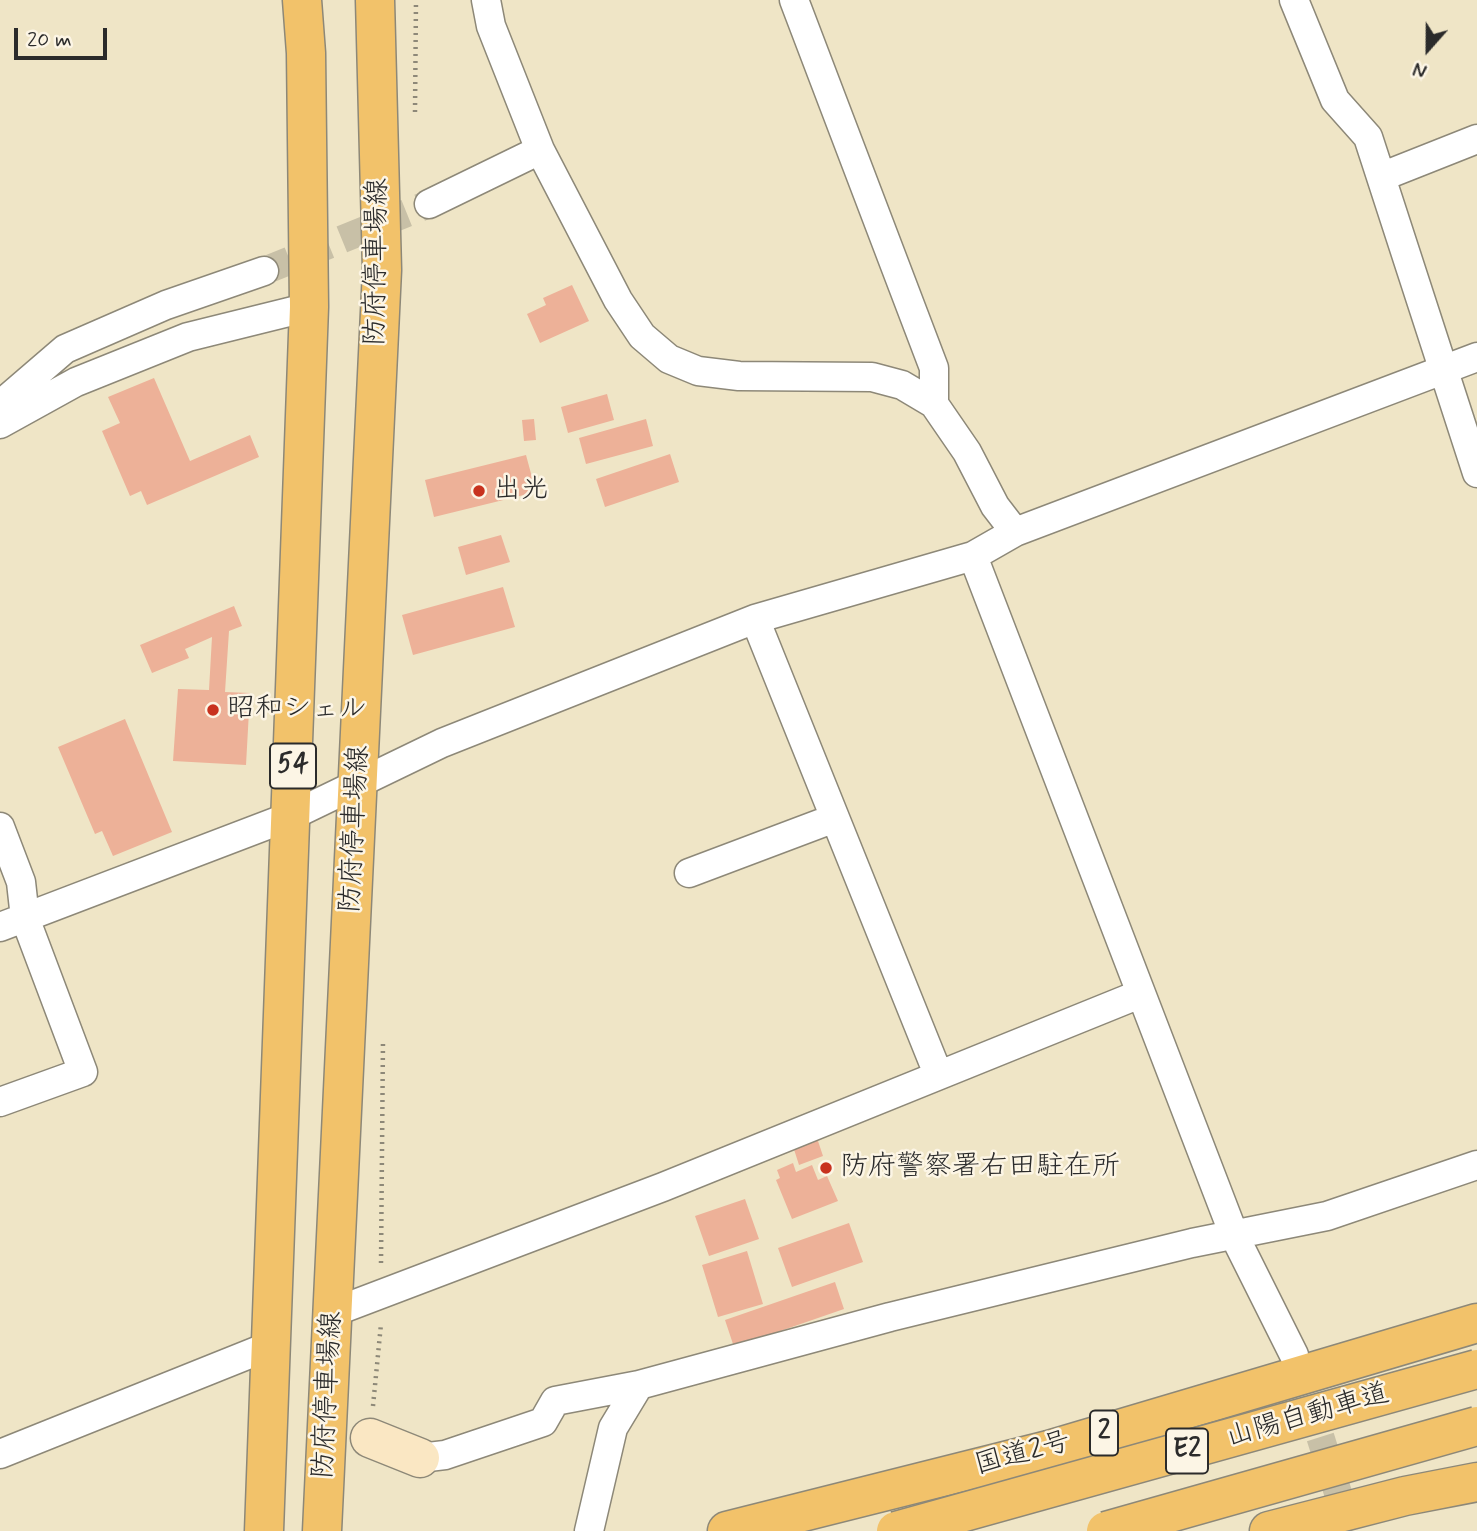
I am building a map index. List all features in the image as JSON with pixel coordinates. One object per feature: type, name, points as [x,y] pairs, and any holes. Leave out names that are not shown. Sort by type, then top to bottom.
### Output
[{"type":"main road","name":"防府停車場線","points":[[264,1531],[309,307],[306,53],[302,0]]},
{"type":"main road","name":"防府停車場線","points":[[322,1531],[382,270],[375,0]]},
{"type":"main road","name":"国道2号","points":[[727,1531],[1049,1450],[1477,1322]]},
{"type":"main road","name":"山陽自動車道","points":[[896,1531],[1477,1369]]},
{"type":"main road","name":"山陽自動車道","points":[[1106,1531],[1477,1426]]},
{"type":"main road","points":[[370,1438],[420,1458]]},
{"type":"main road","points":[[324,1481],[349,1531]]},
{"type":"main road","points":[[1269,1531],[1405,1496],[1477,1482]]},
{"type":"street","points":[[486,0],[491,26],[540,150],[618,300],[642,336],[669,359],[698,371],[739,376],[872,377],[902,385],[934,404],[967,452],[995,506],[1015,532]]},
{"type":"street","points":[[794,0],[934,368],[934,404]]},
{"type":"street","points":[[1294,0],[1335,100],[1368,138],[1477,473]]},
{"type":"street","points":[[1381,177],[1477,139]]},
{"type":"street","points":[[429,204],[540,150]]},
{"type":"street","points":[[0,405],[65,349],[166,305],[264,271]]},
{"type":"street","points":[[0,424],[76,382],[188,337],[309,307]]},
{"type":"street","points":[[12,923],[291,816],[358,786],[442,743],[755,619],[973,556],[1015,532],[1477,357]]},
{"type":"street","points":[[973,556],[1234,1235],[1294,1354]]},
{"type":"street","points":[[755,619],[937,1074]]},
{"type":"street","points":[[690,873],[835,818]]},
{"type":"street","points":[[0,827],[21,882],[12,923],[83,1072],[0,1102]]},
{"type":"street","points":[[334,1311],[663,1187],[1140,994]]},
{"type":"street","points":[[420,1458],[445,1455],[543,1422],[555,1401],[639,1385],[890,1317],[1234,1235],[1327,1216],[1477,1165]]},
{"type":"street","points":[[0,1454],[272,1345]]},
{"type":"street","points":[[589,1531],[613,1428],[639,1385]]},
{"type":"street","points":[[327,1440],[370,1438]]},
{"type":"building","points":[[572,285],[589,321],[540,343],[527,314],[546,305],[543,298]]},
{"type":"building","points":[[154,378],[190,461],[250,435],[259,457],[147,505],[141,491],[130,496],[102,431],[120,423],[108,397]]},
{"type":"building","points":[[607,394],[614,420],[568,433],[561,407]]},
{"type":"building","points":[[534,419],[536,440],[524,441],[522,420]]},
{"type":"building","points":[[646,419],[653,446],[586,464],[579,438]]},
{"type":"building","points":[[670,454],[679,482],[605,507],[596,479]]},
{"type":"building","points":[[526,455],[536,492],[434,517],[425,480]]},
{"type":"building","points":[[501,535],[510,562],[466,575],[458,547]]},
{"type":"building","points":[[503,587],[515,627],[413,655],[402,615]]},
{"type":"building","points":[[234,606],[242,626],[229,631],[225,692],[250,693],[246,765],[173,761],[178,689],[209,690],[212,637],[185,649],[189,658],[152,673],[140,645]]},
{"type":"building","points":[[125,719],[172,832],[113,856],[102,831],[95,834],[58,747]]},
{"type":"building","points":[[815,1132],[823,1156],[799,1165],[791,1140]]},
{"type":"building","points":[[793,1163],[796,1172],[812,1165],[818,1180],[827,1176],[838,1201],[792,1219],[776,1180],[780,1178],[777,1170]]},
{"type":"building","points":[[745,1199],[759,1239],[709,1256],[695,1216]]},
{"type":"building","points":[[849,1223],[863,1262],[792,1287],[778,1248]]},
{"type":"building","points":[[747,1251],[763,1304],[718,1317],[702,1265]]},
{"type":"building","points":[[835,1282],[844,1309],[734,1347],[725,1320]]},
{"type":"tunnel","points":[[264,271],[429,204]]},
{"type":"tunnel","points":[[1295,1357],[1350,1531]]},
{"type":"place","name":"出光","points":[[479,491]]},
{"type":"place","name":"昭和シェル","points":[[213,710]]},
{"type":"place","name":"防府警察署右田駐在所","points":[[826,1168]]}]
